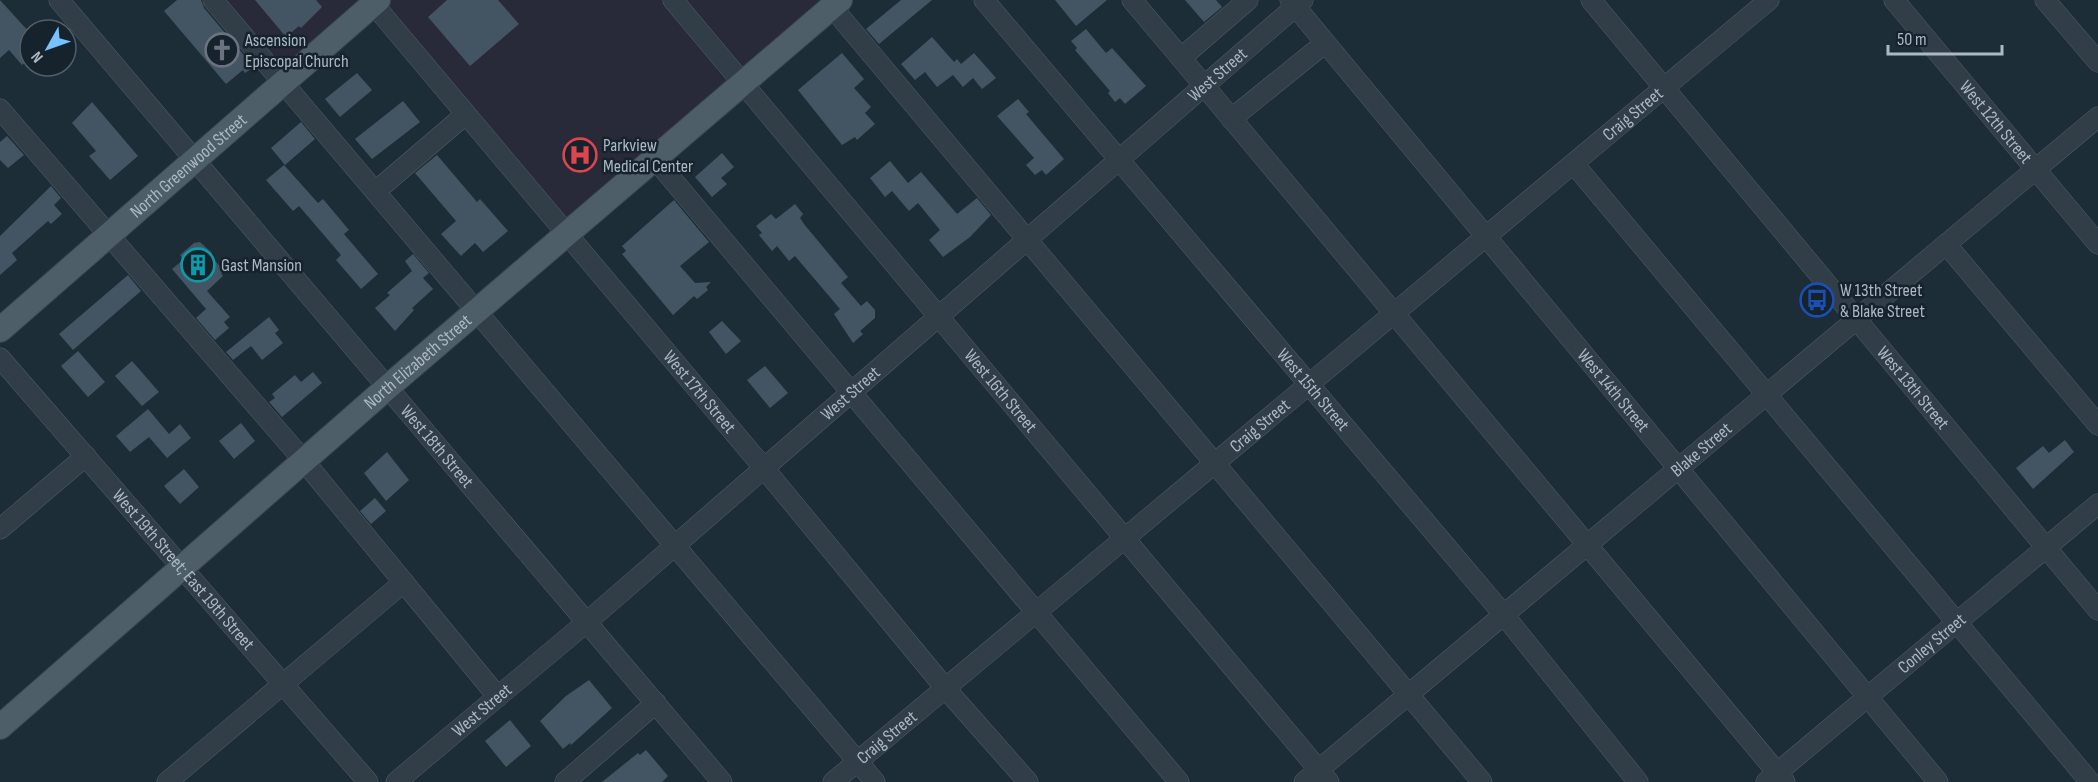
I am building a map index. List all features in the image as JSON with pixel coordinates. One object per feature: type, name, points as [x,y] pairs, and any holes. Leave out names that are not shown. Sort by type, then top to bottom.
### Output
[{"type":"main road","name":"North Greenwood Street","points":[[0,330],[374,1]]},
{"type":"main road","name":"North Elizabeth Street","points":[[0,727],[183,569],[388,386],[567,236],[836,3]]},
{"type":"street","name":"West 18th Street","points":[[58,0],[196,159],[722,782]]},
{"type":"street","points":[[213,0],[676,544],[875,782]]},
{"type":"street","name":"West 16th Street","points":[[673,0],[1125,538],[1317,778]]},
{"type":"street","name":"West 15th Street","points":[[984,0],[1121,159],[1504,615],[1638,782]]},
{"type":"street","points":[[1132,0],[1587,545],[1776,779]]},
{"type":"street","points":[[1181,58],[1248,0]]},
{"type":"street","name":"West 13th Street","points":[[1591,0],[2098,609]]},
{"type":"street","name":"Craig Street","points":[[833,782],[1486,239],[1664,87],[1746,7],[1768,0]]},
{"type":"street","name":"West 12th Street","points":[[1894,0],[2098,244]]},
{"type":"street","points":[[2045,0],[2098,62]]},
{"type":"street","name":"West 17th Street","points":[[374,1],[567,236],[764,467],[946,689],[1028,782]]},
{"type":"street","name":"West Street","points":[[396,782],[588,621],[1121,159],[1296,2]]},
{"type":"street","name":"West 14th Street","points":[[1296,2],[1325,43],[1486,239],[1679,467],[1938,782]]},
{"type":"street","points":[[836,3],[1027,240],[1482,782]]},
{"type":"street","points":[[1231,119],[1325,43]]},
{"type":"street","points":[[376,190],[466,114]]},
{"type":"street","name":"Blake Street","points":[[1317,778],[1408,694],[2098,117]]},
{"type":"street","points":[[3,120],[109,235],[304,461],[498,697]]},
{"type":"street","points":[[655,159],[1179,782]]},
{"type":"street","points":[[1574,164],[2090,782]]},
{"type":"street","points":[[1946,244],[2098,425]]},
{"type":"street","name":"West 19th Street; East 19th Street","points":[[0,358],[368,782]]},
{"type":"street","points":[[0,529],[86,456]]},
{"type":"street","name":"Conley Street","points":[[1776,779],[1867,698],[2098,504]]},
{"type":"street","points":[[167,782],[404,582]]},
{"type":"street","points":[[571,780],[656,702]]},
{"type":"shaded area","name":"Parkview Medical Center","points":[[213,0],[840,0],[567,236],[374,4],[284,82]]},
{"type":"building","points":[[0,0],[18,20],[18,60],[9,50],[0,58]]},
{"type":"building","name":"Ascension Episcopal Church","points":[[177,0],[201,0],[204,8],[254,67],[245,73],[243,70],[226,84],[164,11]]},
{"type":"building","points":[[255,0],[316,0],[322,7],[301,28],[299,26],[286,37]]},
{"type":"building","points":[[447,0],[498,0],[519,24],[470,66],[428,17]]},
{"type":"building","points":[[901,0],[932,0],[879,44],[866,29]]},
{"type":"building","points":[[1055,0],[1107,0],[1076,26]]},
{"type":"building","points":[[1185,0],[1216,0],[1222,7],[1204,22]]},
{"type":"building","points":[[1086,29],[1106,53],[1112,48],[1146,86],[1125,104],[1120,98],[1115,102],[1108,93],[1110,91],[1075,50],[1077,48],[1071,41]]},
{"type":"building","points":[[932,37],[954,62],[957,59],[961,64],[974,53],[996,78],[982,89],[973,78],[963,87],[953,75],[937,87],[925,72],[915,80],[901,64]]},
{"type":"building","points":[[842,53],[864,79],[854,88],[871,107],[865,113],[875,124],[857,140],[855,137],[842,145],[798,90]]},
{"type":"building","points":[[357,73],[372,90],[340,117],[325,99]]},
{"type":"building","points":[[1018,99],[1029,112],[1026,114],[1064,159],[1046,175],[1042,170],[1035,175],[1026,165],[1034,158],[997,116]]},
{"type":"building","points":[[403,101],[420,122],[372,159],[355,139]]},
{"type":"building","points":[[92,102],[138,156],[110,180],[89,156],[96,151],[72,123]]},
{"type":"building","points":[[301,122],[315,139],[285,165],[271,148]]},
{"type":"building","points":[[7,136],[24,155],[8,168],[0,160],[0,142]]},
{"type":"building","points":[[722,153],[734,167],[721,178],[727,184],[712,197],[695,177]]},
{"type":"building","points":[[437,155],[477,202],[480,199],[508,231],[483,252],[475,243],[461,256],[441,234],[456,221],[415,173]]},
{"type":"building","points":[[890,161],[908,183],[921,172],[957,214],[977,198],[991,215],[970,237],[943,257],[929,240],[940,230],[918,203],[909,211],[892,191],[885,197],[870,178]]},
{"type":"building","points":[[284,165],[318,203],[323,199],[349,230],[344,234],[378,274],[361,289],[336,260],[341,255],[299,206],[293,211],[266,180]]},
{"type":"building","points":[[51,186],[61,198],[54,205],[62,214],[51,224],[48,221],[12,253],[17,260],[0,275],[0,236]]},
{"type":"building","points":[[674,200],[709,242],[680,266],[695,283],[711,282],[706,287],[708,290],[697,299],[694,296],[673,315],[622,254],[626,251],[622,246]]},
{"type":"building","points":[[795,204],[803,214],[800,218],[804,224],[848,277],[841,283],[861,306],[867,301],[875,310],[875,318],[860,331],[863,334],[853,343],[834,314],[840,309],[795,256],[789,261],[777,246],[772,251],[759,235],[762,233],[756,226],[771,214],[776,219]]},
{"type":"building","points":[[200,242],[212,253],[210,255],[224,271],[221,273],[223,276],[207,291],[230,317],[224,322],[229,328],[215,340],[196,318],[206,309],[172,269],[183,260],[180,255],[194,243]]},
{"type":"building","points":[[413,254],[429,273],[423,278],[433,289],[412,308],[414,310],[395,331],[375,308],[390,295],[387,293],[412,271],[405,261]]},
{"type":"building","points":[[128,275],[141,291],[73,350],[59,334]]},
{"type":"building","points":[[269,317],[279,330],[275,333],[283,343],[262,360],[251,346],[233,360],[226,352]]},
{"type":"building","points":[[722,321],[741,341],[726,354],[709,332]]},
{"type":"building","points":[[78,351],[105,382],[88,397],[61,366]]},
{"type":"building","points":[[132,361],[159,392],[142,406],[115,376]]},
{"type":"building","points":[[765,366],[788,393],[770,408],[747,380]]},
{"type":"building","points":[[313,372],[322,383],[282,417],[269,402],[275,398],[272,394],[295,375],[301,382]]},
{"type":"building","points":[[148,409],[169,434],[180,424],[191,438],[167,458],[149,437],[130,452],[116,436]]},
{"type":"building","points":[[241,423],[255,441],[234,459],[219,441]]},
{"type":"building","points":[[2065,440],[2074,452],[2033,489],[2016,468],[2043,446],[2049,453]]},
{"type":"building","points":[[387,452],[409,480],[386,501],[364,473]]},
{"type":"building","points":[[184,469],[199,487],[180,504],[164,486]]},
{"type":"building","points":[[375,498],[386,511],[371,524],[360,511]]},
{"type":"building","points":[[589,680],[612,708],[571,745],[570,743],[563,749],[540,721],[566,696]]},
{"type":"building","points":[[510,720],[531,746],[506,767],[485,741]]},
{"type":"building","points":[[646,750],[668,776],[662,782],[602,782],[638,753],[640,755]]},
{"type":"place","name":"Ascension Episcopal Church","points":[[222,50]]},
{"type":"place","name":"Parkview Medical Center","points":[[580,155]]},
{"type":"place","name":"Gast Mansion","points":[[198,265]]},
{"type":"place","name":"W 13th Street & Blake Street","points":[[1817,300]]}]
